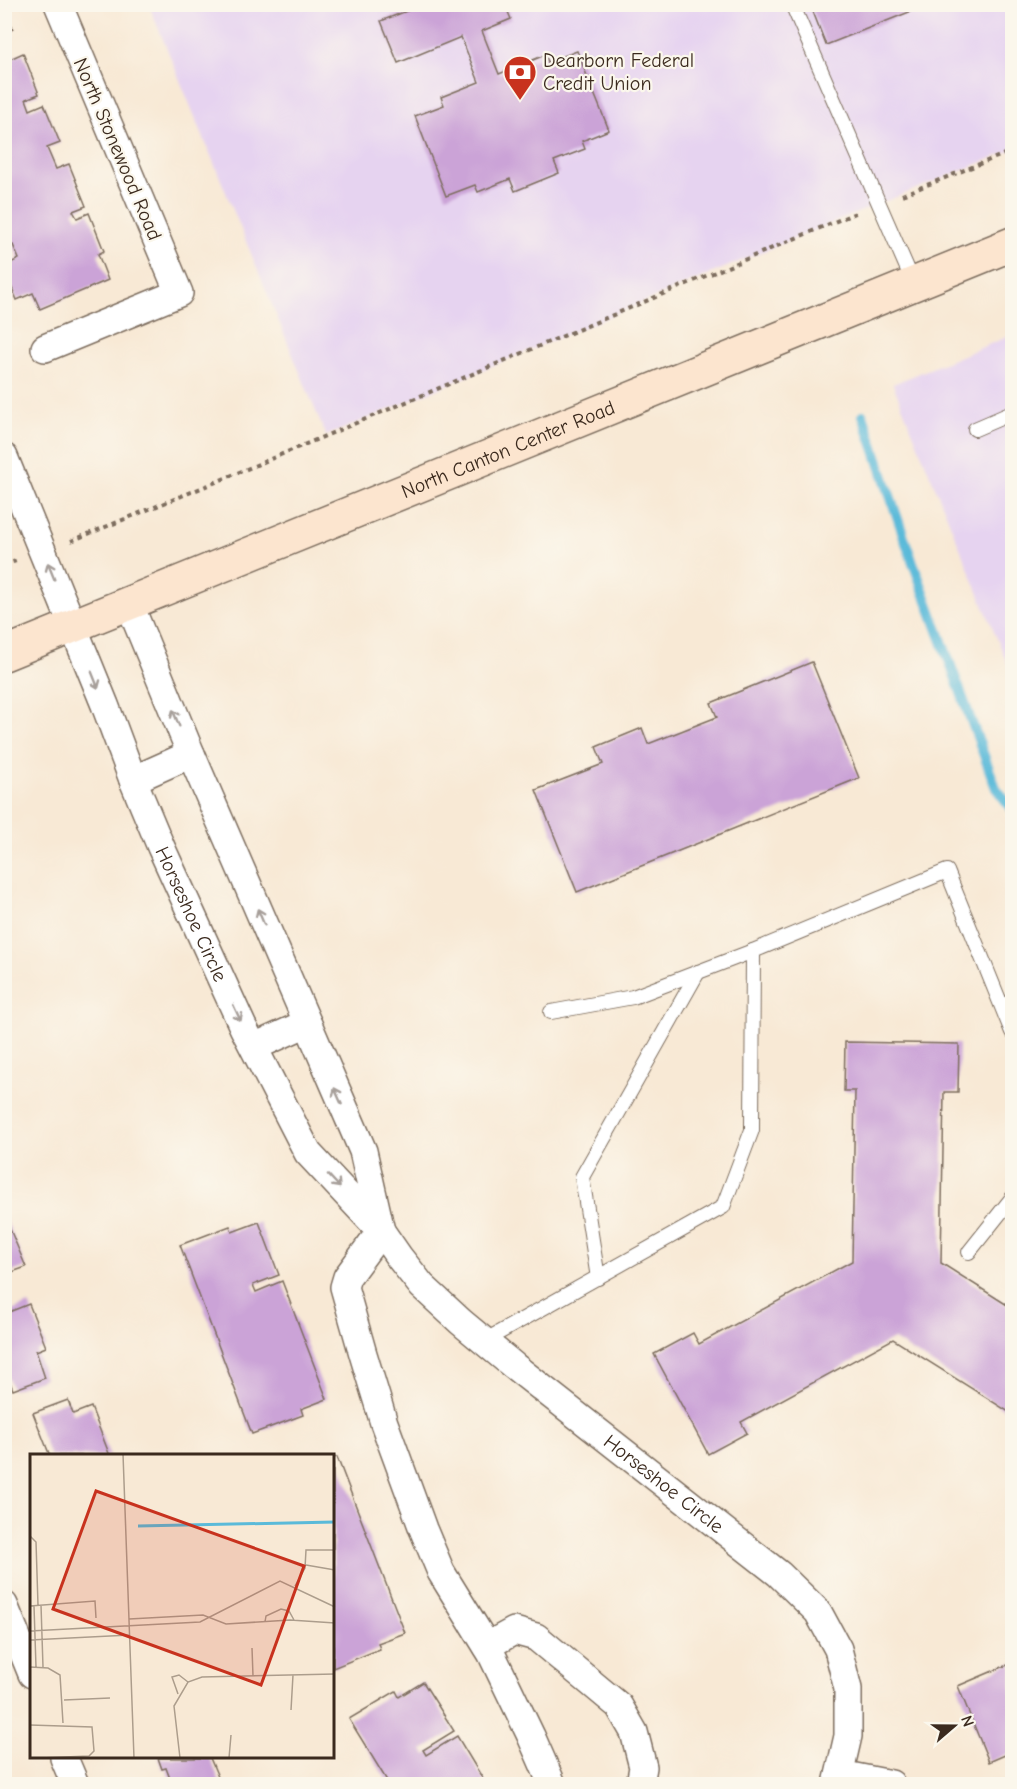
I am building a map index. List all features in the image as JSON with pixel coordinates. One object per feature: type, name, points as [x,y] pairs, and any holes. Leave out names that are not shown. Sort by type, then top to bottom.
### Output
[{"type":"main road","name":"North Canton Center Road","points":[[6,648],[73,626],[1012,244]]},
{"type":"street","name":"North Stonewood Road","points":[[45,348],[179,293],[58,4]]},
{"type":"street","name":"Horseshoe Circle","points":[[4,457],[161,847],[254,1047],[308,1153],[381,1231],[422,1286],[484,1341],[779,1574],[818,1612],[838,1649],[848,1689],[848,1736],[839,1779]]},
{"type":"street","name":"Horseshoe Circle","points":[[129,603],[191,754],[363,1151],[381,1231]]},
{"type":"street","points":[[133,780],[191,754]]},
{"type":"street","points":[[254,1047],[307,1023]]},
{"type":"street","points":[[381,1231],[347,1277],[344,1287],[384,1423],[441,1572],[487,1646],[552,1785]]},
{"type":"street","points":[[4,1605],[30,1669]]},
{"type":"street","points":[[487,1646],[514,1632],[536,1637],[619,1706],[634,1732],[643,1767],[640,1785]]},
{"type":"street","points":[[64,1759],[75,1785]]},
{"type":"street","points":[[839,1779],[891,1785]]},
{"type":"lane","points":[[792,4],[914,284]]},
{"type":"lane","points":[[975,429],[1012,413]]},
{"type":"lane","points":[[551,1012],[633,997],[753,951],[947,871],[1012,1032]]},
{"type":"lane","points":[[484,1341],[723,1208],[752,1130],[753,951]]},
{"type":"lane","points":[[598,1278],[582,1177],[698,972]]},
{"type":"lane","points":[[969,1252],[1012,1198]]},
{"type":"path","points":[[4,565],[43,552],[222,480],[879,204],[1012,151]]},
{"type":"shaded area","points":[[149,5],[1012,5],[1012,150],[800,236],[326,436]]},
{"type":"shaded area","points":[[1012,335],[1012,675],[893,384]]},
{"type":"building","points":[[810,4],[927,4],[927,5],[826,45]]},
{"type":"building","name":"Dearborn Federal Credit Union","points":[[422,5],[505,5],[511,19],[482,31],[499,74],[545,55],[548,62],[577,51],[609,130],[582,141],[585,149],[554,161],[559,173],[515,191],[510,179],[478,192],[475,185],[446,196],[415,116],[444,105],[441,97],[479,82],[461,37],[398,63],[381,21]]},
{"type":"building","points":[[4,9],[13,29],[4,33]]},
{"type":"building","points":[[5,52],[8,60],[23,53],[39,94],[26,99],[30,110],[44,104],[60,143],[47,148],[56,169],[69,164],[86,206],[73,211],[77,218],[89,213],[104,251],[98,254],[108,280],[40,309],[33,293],[17,300],[4,269],[4,266],[19,259],[13,245],[4,248]]},
{"type":"building","points":[[812,662],[859,778],[577,892],[536,790],[603,764],[596,747],[642,728],[648,744],[717,717],[711,703]]},
{"type":"building","points":[[845,1042],[959,1044],[958,1092],[944,1092],[941,1263],[1012,1308],[1012,1414],[893,1339],[741,1422],[747,1433],[708,1454],[654,1354],[693,1333],[699,1344],[852,1261],[855,1091],[844,1091]]},
{"type":"building","points":[[4,1215],[26,1267],[4,1275]]},
{"type":"building","points":[[259,1222],[279,1275],[253,1285],[256,1292],[282,1281],[327,1399],[301,1409],[303,1415],[252,1434],[180,1245],[230,1226],[232,1232]]},
{"type":"building","points":[[29,1304],[46,1347],[36,1351],[45,1378],[13,1390],[4,1367],[4,1314]]},
{"type":"building","points":[[68,1400],[73,1414],[91,1407],[109,1454],[49,1454],[33,1413]]},
{"type":"building","points":[[337,1457],[405,1633],[378,1643],[380,1649],[334,1668],[334,1458]]},
{"type":"building","points":[[1012,1663],[1012,1752],[989,1762],[958,1686]]},
{"type":"building","points":[[423,1682],[454,1731],[423,1750],[426,1755],[457,1736],[486,1784],[389,1784],[349,1719],[396,1691],[399,1697]]},
{"type":"building","points":[[158,1759],[210,1759],[221,1784],[172,1784],[166,1768],[162,1769]]},
{"type":"waterway","points":[[863,415],[908,549],[996,788],[1012,809]]},
{"type":"place","name":"Dearborn Federal Credit Union","points":[[520,101]]}]
